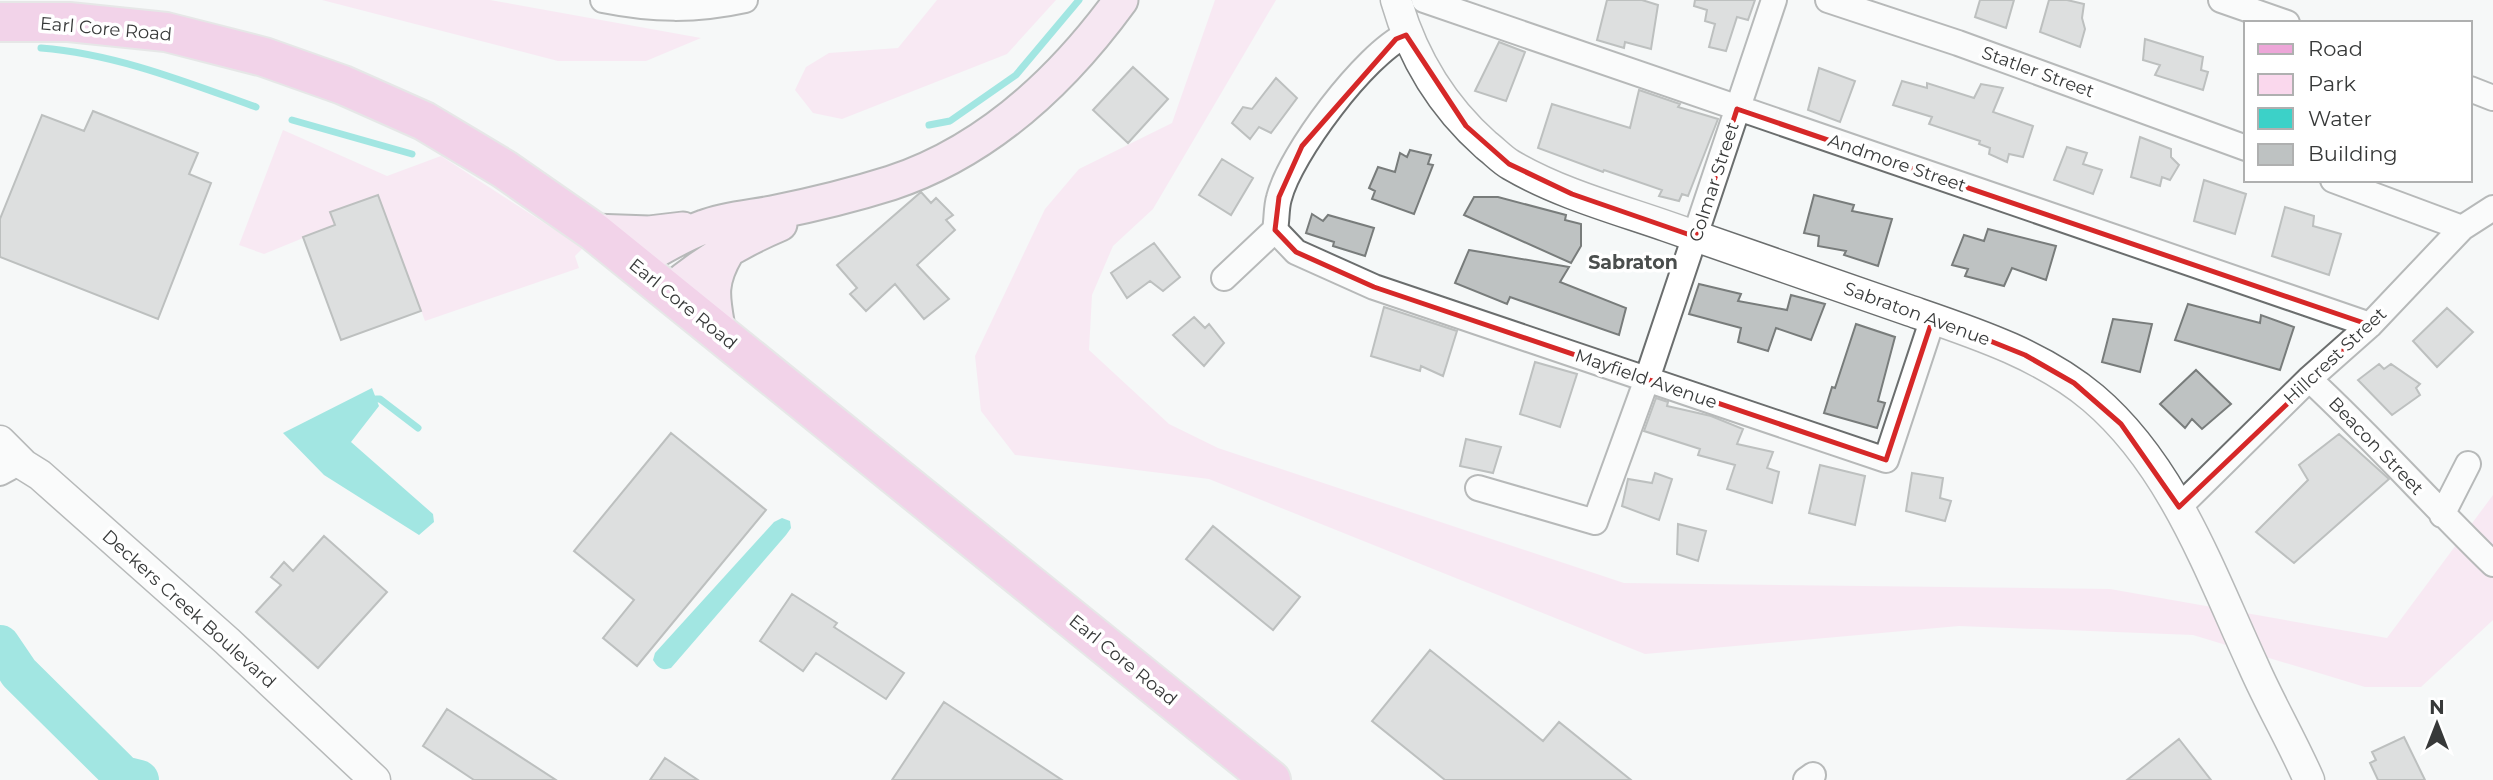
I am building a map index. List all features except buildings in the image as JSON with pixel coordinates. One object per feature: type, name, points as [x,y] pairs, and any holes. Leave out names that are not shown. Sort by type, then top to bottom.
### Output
[{"type":"main road","points":[[593,231],[649,233],[706,226],[894,182],[966,150],[1017,114],[1082,50],[1121,0]]},
{"type":"main road","name":"Earl Core Road","points":[[0,22],[69,22],[166,32],[264,57],[343,85],[424,121],[504,169],[593,231],[1271,780]]},
{"type":"main road","points":[[669,292],[692,272],[749,237],[843,196]]},
{"type":"main road","points":[[633,264],[706,226]]},
{"type":"main road","points":[[719,333],[712,297],[716,271],[727,252]]},
{"type":"street","points":[[603,0],[675,10],[715,7],[745,0]]},
{"type":"street","name":"Sabraton Avenue","points":[[1396,0],[1406,35],[1430,78],[1466,126],[1509,164],[1572,194],[1933,318],[2025,355],[2074,383],[2121,424],[2145,454],[2179,507],[2257,676],[2309,780]]},
{"type":"street","name":"Andmore Street","points":[[1424,0],[2370,325]]},
{"type":"street","name":"Colmar Street","points":[[1478,488],[1595,522],[1696,237],[1774,0]]},
{"type":"street","name":"Statler Street","points":[[1828,0],[1958,43],[2244,147]]},
{"type":"street","points":[[2221,0],[2281,21]]},
{"type":"street","points":[[1224,278],[1275,230],[1279,198],[1302,146],[1383,49],[1406,35]]},
{"type":"street","points":[[2472,90],[2493,97]]},
{"type":"street","points":[[2338,182],[2462,228]]},
{"type":"street","name":"Hillcrest Street","points":[[2179,507],[2309,379],[2370,325],[2462,228],[2493,208]]},
{"type":"street","name":"Mayfield Avenue","points":[[1275,230],[1296,252],[1374,287],[1886,460],[1933,318]]},
{"type":"street","name":"Beacon Street","points":[[2309,379],[2347,414],[2493,565]]},
{"type":"street","name":"Deckers Creek Boulevard","points":[[0,441],[12,469],[50,484],[227,641],[375,780]]},
{"type":"street","points":[[2442,514],[2468,464]]},
{"type":"highlighted area","points":[[1406,35],[1466,126],[1509,164],[1572,194],[1696,237],[1737,109],[2370,325],[2179,507],[2121,424],[2074,383],[2025,355],[1933,318],[1886,460],[1374,287],[1296,252],[1275,230],[1279,197],[1302,146],[1396,39]]},
{"type":"green space","points":[[322,0],[490,0],[701,38],[646,61],[558,61]]},
{"type":"green space","points":[[937,0],[1056,0],[1007,54],[842,119],[813,113],[795,90],[806,67],[829,53],[898,48]]},
{"type":"green space","points":[[1215,0],[1276,0],[1153,209],[1113,246],[1092,295],[1089,350],[1169,424],[1218,448],[1624,583],[2110,589],[2387,638],[2493,495],[2493,620],[2421,687],[2365,687],[2193,635],[1959,626],[1645,654],[1209,479],[1015,455],[981,411],[975,356],[1045,209],[1079,169],[1172,123]]},
{"type":"green space","points":[[283,130],[387,176],[441,156],[583,248],[575,256],[579,268],[425,321],[378,195],[331,212],[335,225],[264,254],[239,245]]},
{"type":"water","points":[[372,388],[379,406],[351,442],[433,514],[434,522],[419,535],[324,475],[283,433]]},
{"type":"water","points":[[782,518],[790,521],[791,528],[786,535],[671,668],[659,667],[653,660],[655,653],[774,522]]},
{"type":"waterway","points":[[929,125],[950,121],[1016,75],[1079,0]]},
{"type":"waterway","points":[[41,48],[124,63],[256,107]]},
{"type":"waterway","points":[[292,120],[412,154]]},
{"type":"waterway","points":[[376,399],[380,399],[418,428]]},
{"type":"waterway","points":[[0,645],[19,673],[123,776],[139,780]]},
{"type":"district","name":"Sabraton","points":[[1633,262]]}]
